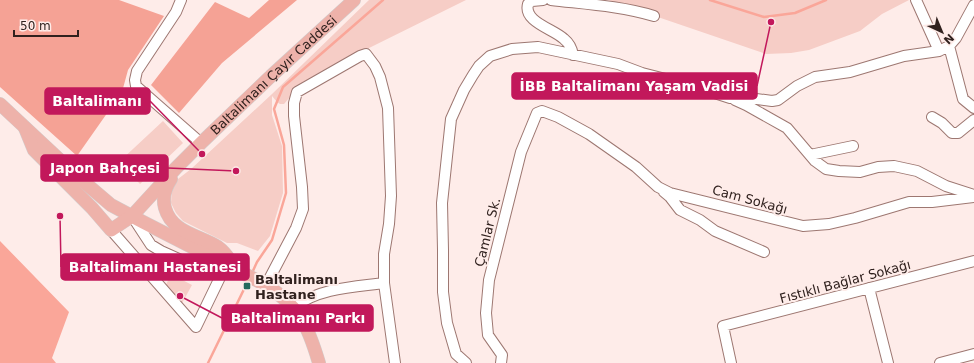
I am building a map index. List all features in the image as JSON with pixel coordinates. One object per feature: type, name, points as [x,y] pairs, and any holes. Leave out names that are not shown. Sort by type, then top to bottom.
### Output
[{"type":"main road","name":"Baltalimanı Çayır Caddesi","points":[[176,168],[266,81],[354,0]]},
{"type":"main road","points":[[0,104],[111,205],[266,285],[278,293],[294,307],[308,329],[319,363]]},
{"type":"main road","points":[[25,128],[34,150],[92,208],[111,230],[176,168]]},
{"type":"main road","points":[[176,168],[165,188],[164,206],[167,214],[178,228],[217,246],[228,257],[230,267]]},
{"type":"street","points":[[181,0],[176,12],[137,71],[135,80],[136,86],[201,144]]},
{"type":"street","points":[[543,0],[532,1],[528,4],[531,17],[536,22],[566,40],[573,55]]},
{"type":"street","points":[[551,0],[641,12],[654,16]]},
{"type":"street","points":[[916,0],[939,51]]},
{"type":"street","points":[[730,98],[742,97],[772,101],[778,100],[797,86],[816,77],[850,72],[904,56],[939,51],[949,46],[956,38],[974,5]]},
{"type":"street","points":[[949,46],[963,99],[974,108]]},
{"type":"street","points":[[466,363],[456,354],[447,323],[443,292],[442,203],[452,119],[464,90],[473,75],[479,66],[490,56],[512,49],[538,47],[618,64],[642,73],[693,86],[746,105],[787,128],[815,161],[826,169],[860,172],[878,167],[894,166],[917,171],[946,186],[974,196]]},
{"type":"street","points":[[266,285],[296,228],[303,209],[301,172],[294,116],[294,103],[297,92],[366,54],[375,66],[380,77],[388,108],[391,196],[389,224],[384,254],[384,283],[395,363]]},
{"type":"street","name":"Cam Sokağı","points":[[542,111],[558,117],[589,134],[636,167],[658,187],[670,193],[803,226],[829,224],[908,202],[932,202],[974,196]]},
{"type":"street","name":"Çamlar Sk.","points":[[511,363],[502,359],[488,335],[486,313],[489,280],[521,152],[537,113],[542,111]]},
{"type":"street","points":[[932,117],[942,123],[952,133],[958,133],[974,120]]},
{"type":"street","points":[[810,155],[853,146]]},
{"type":"street","points":[[658,187],[670,197],[680,210],[700,220],[715,231],[764,252]]},
{"type":"street","points":[[111,230],[196,327],[230,267]]},
{"type":"street","name":"Fıstıklı Bağlar Sokağı","points":[[731,363],[723,326],[974,261]]},
{"type":"street","points":[[294,307],[316,295],[350,287],[384,283]]},
{"type":"street","points":[[869,288],[888,363]]},
{"type":"street","points":[[940,363],[974,354]]},
{"type":"shaded area","points":[[0,0],[119,0],[164,16],[128,70],[122,92],[77,156],[0,87]]},
{"type":"shaded area","points":[[269,0],[297,0],[222,63],[179,113],[151,85],[215,2],[249,18]]},
{"type":"shaded area","points":[[369,0],[466,0],[303,82],[284,104],[277,102],[272,96],[272,115],[282,146],[283,193],[270,236],[258,251],[237,243],[227,243],[183,221],[176,213],[171,203],[172,188],[178,179],[191,169],[272,94]]},
{"type":"shaded area","points":[[608,0],[909,0],[882,14],[860,31],[809,50],[791,53],[766,54]]},
{"type":"shaded area","points":[[163,121],[183,143],[140,184],[119,162]]},
{"type":"shaded area","points":[[0,241],[69,312],[52,358],[56,363],[0,363]]},
{"type":"shaded area","points":[[171,274],[192,285],[181,305],[165,287]]},
{"type":"waterway","points":[[252,273],[257,262],[272,240],[286,193],[284,145],[274,109],[283,87],[383,0]]},
{"type":"waterway","points":[[710,0],[764,17],[795,13],[826,0]]},
{"type":"waterway","points":[[208,363],[248,281]]},
{"type":"place","name":"İBB Baltalimanı Yaşam Vadisi","points":[[771,22]]},
{"type":"place","name":"Baltalimanı","points":[[202,154]]},
{"type":"place","name":"Japon Bahçesi","points":[[236,171]]},
{"type":"place","name":"Baltalimanı Hastanesi","points":[[60,216]]},
{"type":"place","name":"Baltalimanı Hastane","points":[[247,286]]},
{"type":"place","name":"Baltalimanı Parkı","points":[[180,296]]}]
